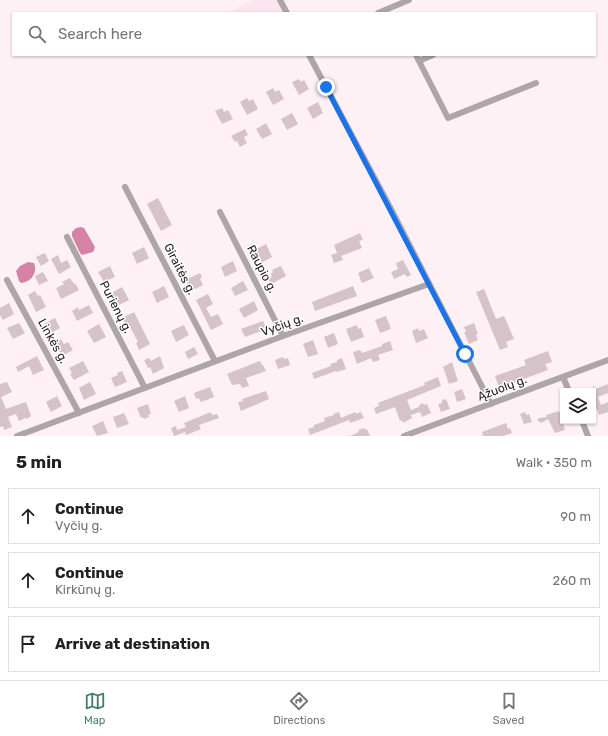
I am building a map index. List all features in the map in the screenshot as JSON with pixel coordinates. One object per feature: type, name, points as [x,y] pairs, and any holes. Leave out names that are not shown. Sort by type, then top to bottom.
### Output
[{"type":"street","points":[[280,0],[286,12]]},
{"type":"street","points":[[383,12],[393,10],[409,0]]},
{"type":"street","points":[[310,56],[490,404]]},
{"type":"street","points":[[428,56],[417,58],[448,118],[536,83]]},
{"type":"street","name":"Giraitės g.","points":[[125,187],[215,361]]},
{"type":"street","name":"Raupio g.","points":[[220,212],[283,336]]},
{"type":"street","name":"Purienų g.","points":[[67,237],[145,388]]},
{"type":"street","name":"Linkės g.","points":[[7,280],[79,413]]},
{"type":"street","name":"Vyčių g.","points":[[17,436],[215,361],[429,284]]},
{"type":"street","name":"Ąžuolų g.","points":[[404,436],[608,360]]},
{"type":"street","points":[[563,377],[568,388]]},
{"type":"street","points":[[583,424],[588,436]]},
{"type":"shaded area","points":[[253,0],[280,0],[286,12],[230,12]]},
{"type":"shaded area","points":[[76,228],[84,228],[95,247],[93,252],[82,255],[72,236],[72,232]]},
{"type":"shaded area","points":[[28,262],[34,263],[35,270],[33,276],[28,281],[21,283],[16,271],[20,266]]},
{"type":"building","points":[[299,79],[301,82],[304,80],[309,89],[299,95],[292,82]]},
{"type":"building","points":[[273,88],[275,92],[279,90],[284,99],[273,105],[266,92]]},
{"type":"building","points":[[247,98],[249,101],[253,99],[258,109],[247,115],[240,102]]},
{"type":"building","points":[[318,102],[323,113],[313,119],[307,108]]},
{"type":"building","points":[[222,108],[224,112],[228,110],[233,119],[222,124],[215,111]]},
{"type":"building","points":[[292,113],[298,124],[287,130],[281,119]]},
{"type":"building","points":[[266,123],[272,134],[262,139],[256,129]]},
{"type":"building","points":[[245,129],[248,135],[244,137],[247,143],[240,147],[237,141],[235,142],[231,136]]},
{"type":"building","points":[[158,198],[172,225],[161,231],[147,204]]},
{"type":"building","points":[[360,233],[363,240],[359,241],[362,248],[341,256],[343,260],[334,263],[331,255],[337,253],[334,245]]},
{"type":"building","points":[[266,244],[272,257],[259,264],[256,259],[259,257],[255,250]]},
{"type":"building","points":[[144,247],[149,258],[137,264],[132,253]]},
{"type":"building","points":[[45,253],[49,261],[41,266],[36,257]]},
{"type":"building","points":[[58,255],[61,263],[67,260],[71,267],[59,274],[51,259]]},
{"type":"building","points":[[403,260],[411,275],[407,277],[405,274],[394,279],[391,272],[398,269],[396,263]]},
{"type":"building","points":[[233,261],[237,271],[225,277],[221,267]]},
{"type":"building","points":[[110,266],[115,277],[104,282],[98,272]]},
{"type":"building","points":[[281,266],[286,276],[271,284],[268,279],[272,277],[272,270]]},
{"type":"building","points":[[369,268],[374,278],[362,283],[358,273]]},
{"type":"building","points":[[43,272],[48,281],[39,285],[35,276]]},
{"type":"building","points":[[200,273],[202,277],[200,279],[203,285],[191,291],[185,280]]},
{"type":"building","points":[[70,278],[79,290],[61,299],[56,288],[64,284],[62,282]]},
{"type":"building","points":[[243,281],[248,290],[235,296],[231,288]]},
{"type":"building","points":[[164,286],[169,297],[157,303],[152,292]]},
{"type":"building","points":[[353,286],[357,296],[315,311],[312,302]]},
{"type":"building","points":[[122,287],[129,300],[117,306],[110,294]]},
{"type":"building","points":[[484,289],[496,319],[504,316],[514,339],[506,342],[508,347],[500,350],[476,292]]},
{"type":"building","points":[[35,291],[38,296],[40,295],[46,307],[36,312],[28,295]]},
{"type":"building","points":[[208,294],[213,304],[206,308],[211,317],[218,314],[223,324],[211,330],[196,300]]},
{"type":"building","points":[[254,301],[258,310],[244,318],[239,309]]},
{"type":"building","points":[[9,303],[14,314],[3,320],[0,315],[0,308]]},
{"type":"building","points":[[89,305],[93,313],[77,321],[72,311],[78,307],[79,310]]},
{"type":"building","points":[[134,312],[150,344],[139,350],[136,343],[138,342],[130,327],[128,329],[122,318]]},
{"type":"building","points":[[386,316],[391,329],[380,333],[375,320]]},
{"type":"building","points":[[55,318],[60,328],[49,334],[44,324]]},
{"type":"building","points":[[263,321],[267,329],[245,337],[241,329]]},
{"type":"building","points":[[19,323],[25,333],[13,339],[7,328]]},
{"type":"building","points":[[474,323],[478,334],[476,335],[478,340],[469,344],[464,332],[466,332],[464,327]]},
{"type":"building","points":[[99,324],[106,337],[94,343],[87,331]]},
{"type":"building","points":[[184,325],[189,335],[176,342],[171,331]]},
{"type":"building","points":[[357,325],[358,329],[361,328],[364,337],[351,342],[346,329]]},
{"type":"building","points":[[418,328],[419,331],[424,329],[428,338],[416,343],[412,331]]},
{"type":"building","points":[[334,333],[338,344],[328,348],[324,337]]},
{"type":"building","points":[[61,339],[64,344],[68,342],[73,350],[64,355],[63,352],[60,353],[55,342]]},
{"type":"building","points":[[313,340],[318,354],[308,357],[303,344]]},
{"type":"building","points":[[390,341],[393,350],[378,355],[380,360],[373,362],[371,358],[357,364],[353,352],[360,350],[362,353],[382,346],[382,344]]},
{"type":"building","points":[[194,347],[198,354],[188,359],[185,352]]},
{"type":"building","points":[[548,351],[552,362],[545,364],[548,370],[499,388],[495,376],[526,365],[524,360]]},
{"type":"building","points":[[37,356],[44,370],[33,375],[29,366],[18,372],[16,367]]},
{"type":"building","points":[[160,356],[164,368],[153,374],[150,367],[148,368],[144,360],[149,358],[151,361]]},
{"type":"building","points":[[283,357],[284,359],[288,358],[290,365],[278,369],[275,360]]},
{"type":"building","points":[[342,358],[346,369],[314,379],[312,373],[331,366],[330,364],[337,362],[337,360]]},
{"type":"building","points":[[83,361],[89,372],[74,380],[70,374],[72,373],[69,368]]},
{"type":"building","points":[[260,361],[266,371],[246,378],[249,386],[242,388],[240,384],[232,385],[227,374]]},
{"type":"building","points":[[452,362],[458,381],[449,384],[443,367]]},
{"type":"building","points":[[122,371],[127,382],[115,387],[111,378],[118,375],[117,373]]},
{"type":"building","points":[[438,377],[441,386],[407,400],[411,410],[419,407],[419,405],[423,403],[424,405],[427,404],[431,413],[422,417],[420,412],[411,415],[412,418],[403,423],[402,420],[400,421],[395,407],[376,414],[374,408],[379,406],[378,403],[425,385],[424,383]]},
{"type":"building","points":[[7,382],[12,392],[1,397],[6,409],[26,402],[31,416],[27,419],[25,418],[19,421],[16,414],[8,417],[12,427],[4,430],[3,426],[0,427],[0,384]]},
{"type":"building","points":[[90,382],[96,394],[84,400],[79,388]]},
{"type":"building","points":[[608,384],[608,393],[598,397],[601,405],[608,402],[608,412],[599,415],[596,407],[596,389]]},
{"type":"building","points":[[210,387],[214,397],[201,402],[199,398],[196,399],[194,393]]},
{"type":"building","points":[[462,389],[466,399],[457,402],[454,392]]},
{"type":"building","points":[[266,391],[269,399],[241,411],[238,402],[243,401],[242,399]]},
{"type":"building","points":[[57,396],[62,406],[51,412],[46,402]]},
{"type":"building","points":[[185,396],[189,408],[179,412],[174,401]]},
{"type":"building","points":[[446,399],[450,409],[441,412],[438,404],[442,403],[442,400]]},
{"type":"building","points":[[148,404],[151,414],[148,415],[149,417],[144,419],[143,417],[141,418],[137,408]]},
{"type":"building","points":[[559,411],[560,424],[563,424],[565,430],[555,433],[548,419],[541,423],[537,420],[539,418],[547,417],[546,415]]},
{"type":"building","points":[[211,412],[212,415],[217,414],[219,418],[199,425],[201,429],[186,435],[185,432],[174,436],[171,428],[176,426],[177,430],[186,427],[184,423]]},
{"type":"building","points":[[339,412],[341,418],[355,412],[356,414],[361,412],[364,418],[350,423],[349,420],[310,435],[308,429],[325,421],[324,418]]},
{"type":"building","points":[[525,412],[526,415],[529,414],[532,422],[524,424],[520,414]]},
{"type":"building","points":[[124,413],[129,424],[117,428],[113,417]]},
{"type":"building","points":[[103,421],[108,433],[97,436],[92,426]]},
{"type":"building","points":[[506,423],[508,429],[510,428],[512,433],[503,436],[483,436],[482,432]]},
{"type":"building","points":[[364,428],[365,430],[367,429],[370,436],[350,436],[359,432],[358,430]]},
{"type":"route","points":[[326,87],[391,209],[465,354]]}]
